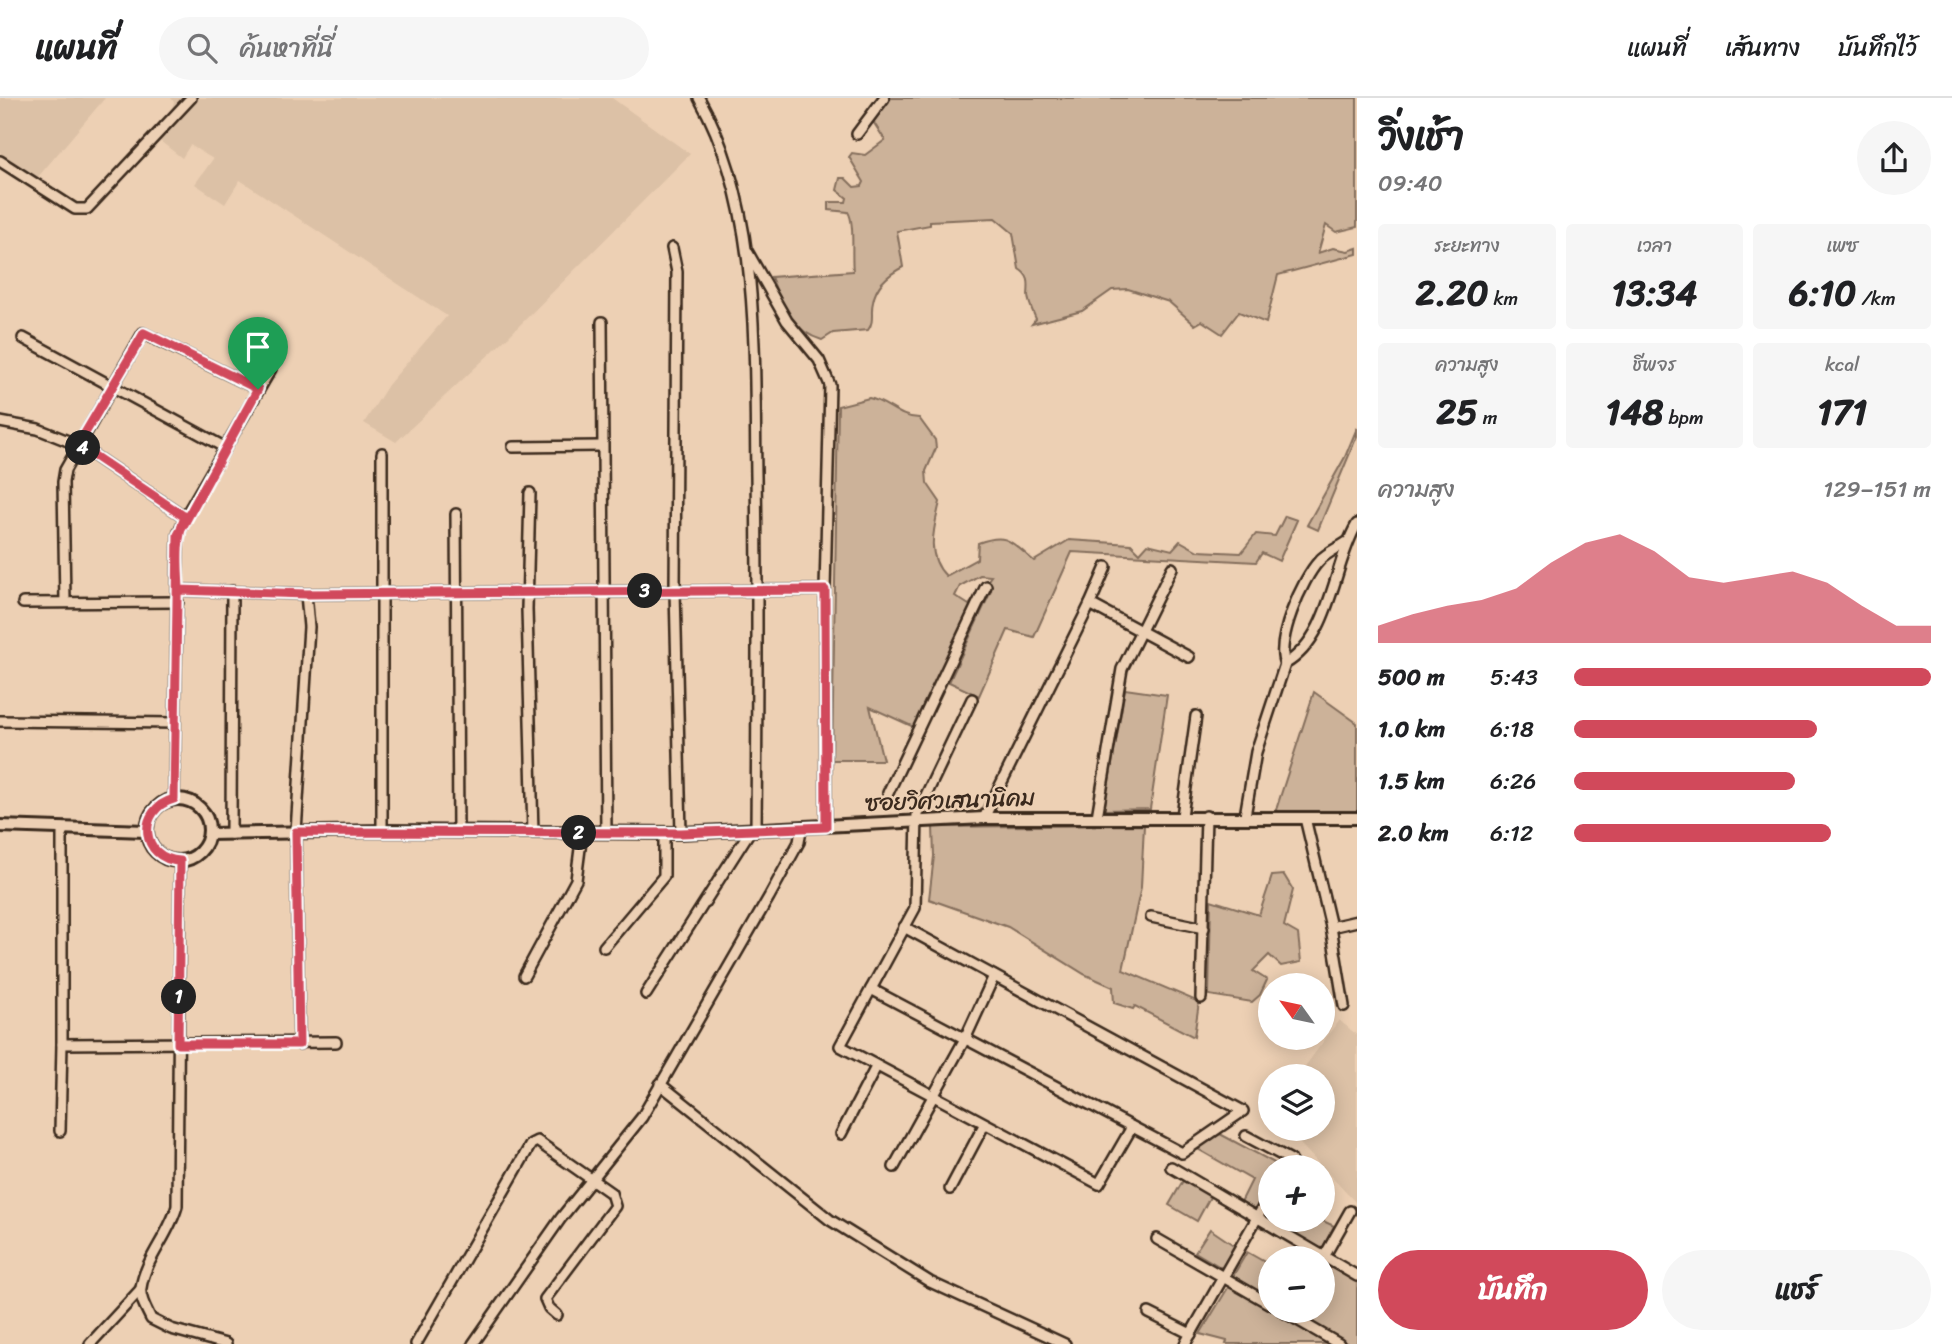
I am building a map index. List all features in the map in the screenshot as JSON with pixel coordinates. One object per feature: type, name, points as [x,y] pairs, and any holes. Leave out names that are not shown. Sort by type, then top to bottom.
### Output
[{"type":"street","points":[[0,161],[75,209],[87,209],[191,98]]},
{"type":"street","points":[[646,995],[753,831],[758,590],[754,321],[745,247],[724,148],[699,98]]},
{"type":"street","points":[[857,134],[884,98]]},
{"type":"street","points":[[745,247],[787,321],[819,360],[830,385],[825,590],[826,827]]},
{"type":"street","points":[[672,248],[677,272],[678,312],[675,591],[681,833]]},
{"type":"street","points":[[602,322],[606,833]]},
{"type":"street","points":[[65,601],[63,482],[78,445],[137,341],[146,332],[258,389]]},
{"type":"street","points":[[23,338],[224,447]]},
{"type":"street","points":[[174,799],[178,535],[185,517],[224,447],[271,369]]},
{"type":"street","points":[[0,422],[38,429],[78,445],[185,517]]},
{"type":"street","points":[[513,447],[601,446]]},
{"type":"street","points":[[382,453],[382,831]]},
{"type":"street","points":[[530,492],[527,592],[533,833]]},
{"type":"street","points":[[456,513],[458,832]]},
{"type":"street","points":[[1245,816],[1256,752],[1285,664],[1298,656],[1315,629],[1338,578],[1347,542],[1357,524]]},
{"type":"street","points":[[1285,664],[1281,656],[1289,617],[1302,588],[1319,561],[1347,542]]},
{"type":"street","points":[[984,818],[1106,567]]},
{"type":"street","points":[[1097,817],[1122,669],[1172,568]]},
{"type":"street","points":[[888,793],[986,586]]},
{"type":"street","points":[[179,590],[306,594],[825,590]]},
{"type":"street","points":[[231,834],[232,591]]},
{"type":"street","points":[[299,1044],[296,832],[309,627],[306,594]]},
{"type":"street","points":[[23,603],[178,602]]},
{"type":"street","points":[[1090,604],[1189,657]]},
{"type":"street","points":[[972,699],[920,808],[916,898],[904,927],[840,1046],[1099,1184],[1132,1127]]},
{"type":"street","points":[[1182,816],[1196,716]]},
{"type":"street","points":[[0,721],[175,723]]},
{"type":"street","points":[[174,799],[193,802],[200,808],[209,834],[199,853],[180,861],[160,857],[153,850],[146,831],[151,813],[158,806],[174,799]]},
{"type":"street","points":[[1201,998],[1206,816]]},
{"type":"street","name":"ซอยวิศวเสนานิคม","points":[[209,834],[382,831],[681,833],[801,830],[984,818],[1357,818]]},
{"type":"street","points":[[1305,818],[1331,927],[1344,1006]]},
{"type":"street","points":[[0,827],[146,831]]},
{"type":"street","points":[[60,1131],[62,828]]},
{"type":"street","points":[[473,1344],[561,1218],[642,1117],[769,897],[799,842],[801,830]]},
{"type":"street","points":[[604,947],[664,876],[664,832]]},
{"type":"street","points":[[524,976],[576,880],[582,833]]},
{"type":"street","points":[[90,1344],[140,1290],[145,1273],[172,1226],[177,1206],[180,861]]},
{"type":"street","points":[[1151,917],[1204,929]]},
{"type":"street","points":[[1331,927],[1357,921]]},
{"type":"street","points":[[871,989],[1182,1153],[1243,1111],[904,927]]},
{"type":"street","points":[[894,1167],[966,1037],[995,976]]},
{"type":"street","points":[[62,1044],[336,1042]]},
{"type":"street","points":[[841,1133],[876,1067]]},
{"type":"street","points":[[660,1084],[830,1220],[929,1282],[1065,1344]]},
{"type":"street","points":[[950,1189],[984,1125]]},
{"type":"street","points":[[1246,1136],[1282,1155]]},
{"type":"street","points":[[416,1344],[531,1144],[537,1141],[611,1193],[615,1204],[545,1298],[549,1308],[557,1315]]},
{"type":"street","points":[[1171,1167],[1305,1246]]},
{"type":"street","points":[[1330,1246],[1350,1211]]},
{"type":"street","points":[[1185,1344],[1257,1218]]},
{"type":"street","points":[[1157,1239],[1258,1297]]},
{"type":"street","points":[[1335,1263],[1357,1276]]},
{"type":"street","points":[[140,1290],[151,1319],[198,1341],[226,1344]]},
{"type":"street","points":[[1149,1313],[1191,1334]]},
{"type":"street","points":[[1303,1323],[1339,1344]]},
{"type":"shaded area","points":[[0,98],[105,98],[38,177],[0,153]]},
{"type":"shaded area","points":[[171,98],[612,98],[690,154],[509,336],[396,442],[364,423],[388,385],[447,316],[240,180],[225,204],[195,184],[213,159],[190,145],[182,158],[160,141],[174,102]]},
{"type":"shaded area","points":[[891,98],[1357,98],[1357,227],[1336,232],[1326,225],[1318,253],[1333,248],[1348,251],[1357,248],[1357,254],[1278,275],[1266,323],[1239,312],[1222,334],[1202,321],[1195,325],[1169,302],[1128,289],[1112,290],[1082,311],[1032,324],[1036,319],[1029,301],[1028,280],[1019,269],[1013,233],[995,218],[930,221],[930,225],[897,231],[903,267],[888,277],[877,290],[868,330],[833,333],[822,340],[811,336],[795,323],[771,277],[853,271],[850,217],[848,212],[829,210],[829,202],[846,202],[847,198],[837,190],[840,178],[845,178],[854,187],[862,186],[864,182],[849,157],[852,153],[865,155],[885,140],[872,120]]},
{"type":"shaded area","points":[[869,398],[876,400],[905,415],[919,418],[935,440],[936,448],[926,471],[927,483],[940,502],[933,550],[939,568],[946,576],[977,559],[978,543],[988,540],[1009,541],[1034,561],[1069,540],[1131,544],[1140,553],[1148,544],[1172,550],[1180,541],[1198,551],[1241,553],[1256,534],[1275,536],[1285,516],[1297,520],[1279,561],[1262,553],[1256,562],[1072,552],[1034,637],[1008,630],[979,696],[949,682],[991,591],[986,587],[918,729],[870,707],[883,760],[832,760],[838,406]],"holes":[[[980,575],[991,576],[969,605],[955,596],[960,586]]]},
{"type":"shaded area","points":[[1357,428],[1357,436],[1318,530],[1307,525],[1345,457]]},
{"type":"shaded area","points":[[1125,689],[1167,695],[1150,809],[1104,810]]},
{"type":"shaded area","points":[[1314,692],[1357,723],[1357,813],[1275,813]]},
{"type":"shaded area","points":[[1144,825],[1141,887],[1123,970],[1199,1002],[1194,1037],[1135,1006],[1133,1009],[1114,1003],[1113,987],[1084,974],[1008,927],[929,899],[934,856],[933,827]]},
{"type":"shaded area","points":[[1284,875],[1293,890],[1284,926],[1298,934],[1301,962],[1281,966],[1269,955],[1253,971],[1258,974],[1258,997],[1252,1002],[1209,995],[1211,900],[1259,915],[1272,876]]},
{"type":"shaded area","points":[[1339,1020],[1357,1035],[1357,1204],[1335,1181],[1335,1155],[1311,1155],[1297,1141],[1335,1141],[1335,1064],[1307,1064],[1317,1050],[1335,1050],[1335,1025]]},
{"type":"shaded area","points":[[1220,1134],[1259,1155],[1258,1208],[1255,1213],[1240,1204],[1252,1180],[1196,1148]]},
{"type":"shaded area","points":[[1184,1179],[1211,1195],[1197,1221],[1169,1205]]},
{"type":"shaded area","points":[[1210,1229],[1235,1246],[1222,1268],[1195,1252]]},
{"type":"shaded area","points":[[1291,1232],[1331,1232],[1324,1246],[1317,1246]]},
{"type":"shaded area","points":[[1247,1252],[1258,1258],[1258,1291],[1233,1276]]},
{"type":"shaded area","points":[[1335,1266],[1357,1280],[1357,1344],[1348,1344],[1312,1323],[1335,1323]]},
{"type":"shaded area","points":[[1229,1286],[1258,1303],[1258,1323],[1293,1323],[1328,1344],[1226,1344],[1227,1341],[1200,1334]]},
{"type":"route","points":[[258,389],[146,332],[137,341],[78,445],[185,517],[178,535],[177,548],[179,590],[306,594],[825,590],[826,827],[681,833],[296,832],[299,1044],[178,1044],[180,861],[160,857],[148,841],[146,831],[151,813],[165,801],[174,799],[179,590],[178,535],[185,517],[258,389]]}]
